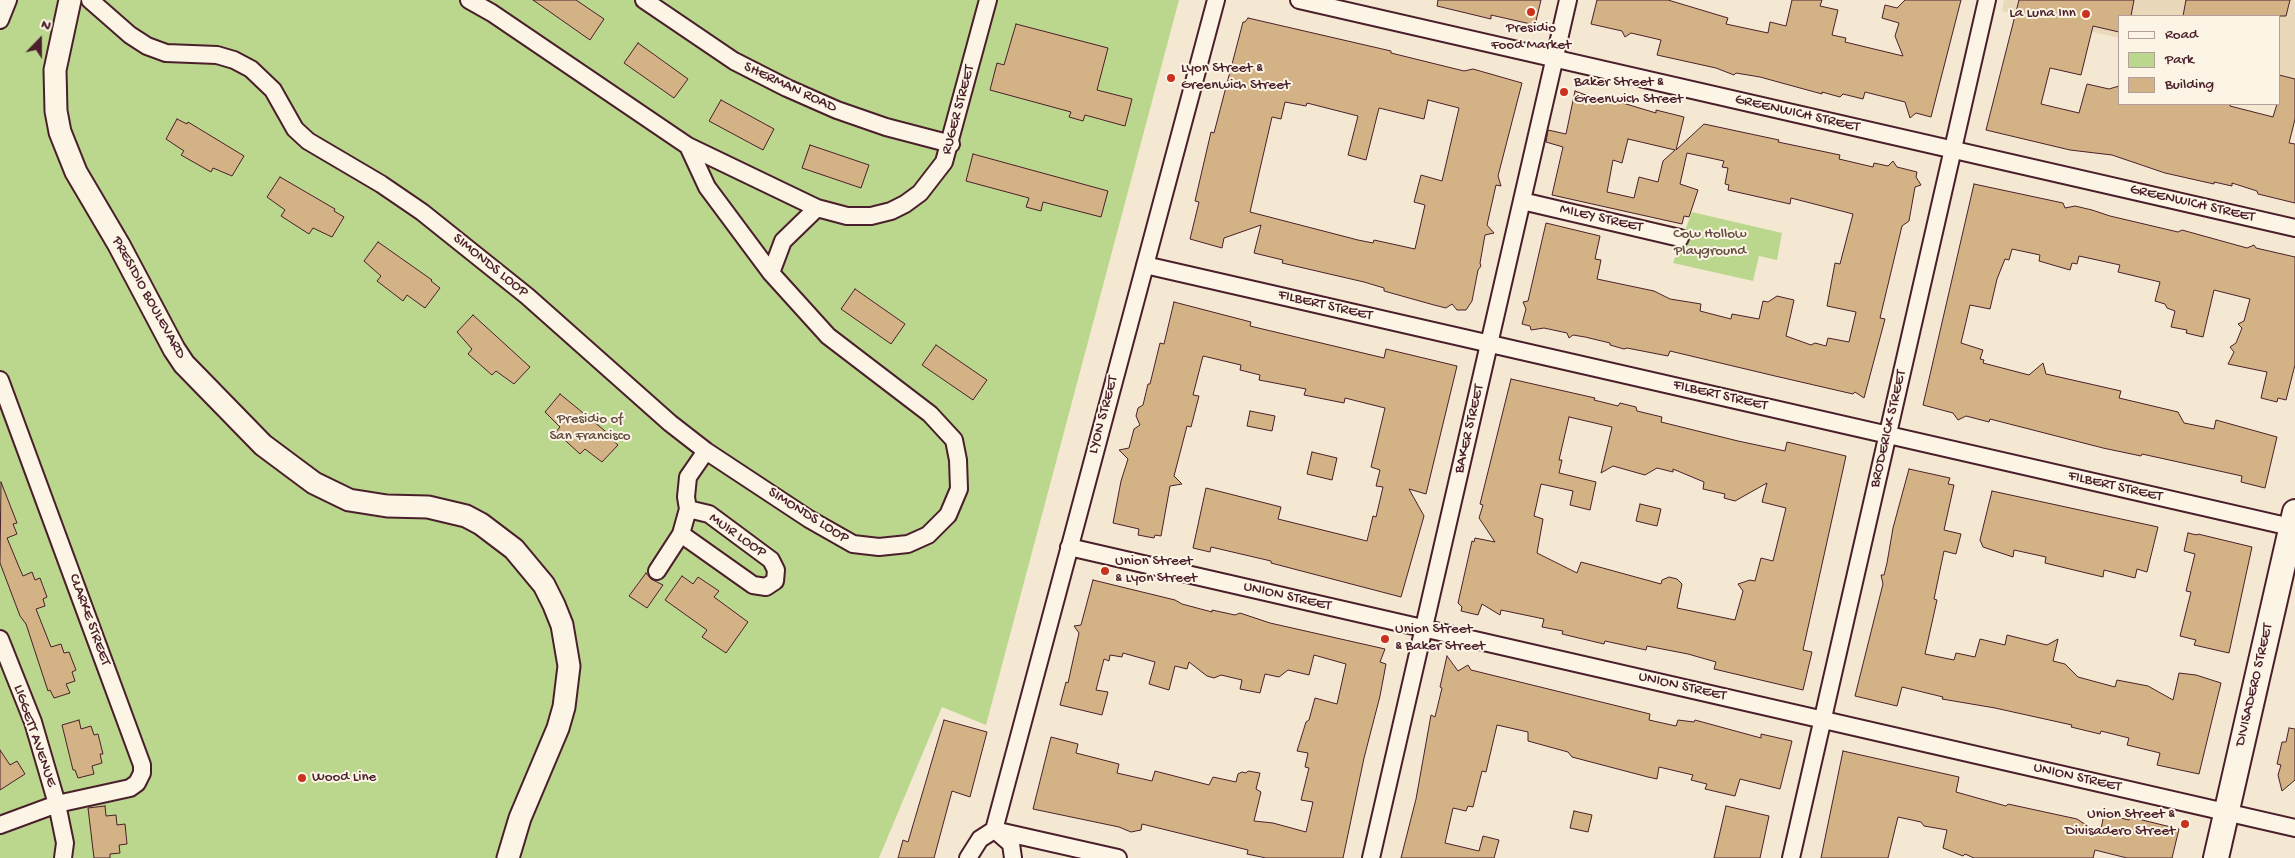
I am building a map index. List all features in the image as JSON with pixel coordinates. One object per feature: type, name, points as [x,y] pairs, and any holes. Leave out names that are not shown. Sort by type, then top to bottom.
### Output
[{"type":"main road","name":"DIVISADERO STREET","points":[[2216,858],[2294,522]]},
{"type":"street","points":[[0,20],[8,0]]},
{"type":"street","name":"PRESIDIO BOULEVARD","points":[[70,0],[55,70],[55,104],[60,132],[76,172],[119,245],[174,349],[184,364],[263,445],[314,483],[349,500],[387,506],[428,506],[466,516],[481,524],[514,549],[530,566],[548,592],[562,625],[567,646],[568,686],[558,728],[520,818],[508,858]]},
{"type":"street","name":"SIMONDS LOOP","points":[[90,0],[114,22],[147,46],[166,53],[218,55],[234,60],[251,69],[273,90],[295,129],[308,141],[381,184],[462,242],[527,296],[670,423],[706,451],[809,518],[853,544],[880,547],[908,544],[928,535],[948,515],[959,489],[958,460],[954,440],[930,414],[828,336],[771,273],[707,187],[688,146]]},
{"type":"street","points":[[469,0],[492,13],[688,146]]},
{"type":"street","name":"SHERMAN ROAD","points":[[644,0],[734,61],[787,88],[837,110],[886,127],[950,144]]},
{"type":"street","name":"RUGER STREET","points":[[688,146],[817,208],[847,216],[871,216],[891,211],[920,193],[944,162],[988,0]]},
{"type":"street","name":"LYON STREET","points":[[994,830],[1216,0]]},
{"type":"street","name":"GREENWICH STREET","points":[[1299,0],[2295,228]]},
{"type":"street","name":"BAKER STREET","points":[[1372,858],[1568,0]]},
{"type":"street","name":"BRODERICK STREET","points":[[1791,858],[1987,0]]},
{"type":"street","name":"MILEY STREET","points":[[1522,201],[1680,238]]},
{"type":"street","points":[[771,273],[783,241],[817,208]]},
{"type":"street","name":"FILBERT STREET","points":[[1145,265],[1888,435],[2294,522]]},
{"type":"street","name":"CLARKE STREET","points":[[0,380],[142,765],[139,778],[130,788],[57,804]]},
{"type":"street","name":"MUIR LOOP","points":[[656,571],[681,534],[688,509],[686,485],[688,476],[706,451]]},
{"type":"street","name":"MUIR LOOP","points":[[681,534],[753,585],[766,587],[775,581],[776,570],[771,560],[709,514],[688,509]]},
{"type":"street","name":"UNION STREET","points":[[1069,547],[2295,828]]},
{"type":"street","name":"LIGGETT AVENUE","points":[[0,639],[33,722],[57,804],[65,842],[63,858]]},
{"type":"street","name":"LIGGETT AVENUE","points":[[0,825],[57,804]]},
{"type":"street","points":[[994,830],[1011,844],[1013,858]]},
{"type":"street","points":[[968,858],[980,839],[994,830],[1118,858]]},
{"type":"shaded area","points":[[2004,0],[2295,0],[2295,79],[2280,75],[2280,15],[2118,15],[2118,38],[2002,11]]},
{"type":"green space","name":"Presidio of San Francisco","points":[[0,0],[1179,0],[986,725],[942,707],[879,858],[0,858]]},
{"type":"green space","name":"Cow Hollow Playground","points":[[1692,212],[1782,233],[1777,260],[1759,256],[1753,281],[1673,263]]},
{"type":"building","points":[[533,0],[576,0],[604,19],[590,40]]},
{"type":"building","points":[[1438,0],[1541,0],[1535,25],[1491,15],[1491,19],[1437,6]]},
{"type":"building","points":[[1597,0],[1668,0],[1728,18],[1726,24],[1768,33],[1770,22],[1786,26],[1792,0],[1822,0],[1820,6],[1838,10],[1832,35],[1846,38],[1845,42],[1903,56],[1895,36],[1899,23],[1882,18],[1885,5],[1897,8],[1905,0],[1961,0],[1931,117],[1916,113],[1910,118],[1905,102],[1865,92],[1863,99],[1843,94],[1840,97],[1822,92],[1822,94],[1760,77],[1736,73],[1734,75],[1716,68],[1657,55],[1661,40],[1631,33],[1625,37],[1622,31],[1591,24]]},
{"type":"building","points":[[2019,0],[2134,0],[2131,15],[2118,15],[2118,32],[2093,26],[2081,75],[2050,68],[2041,104],[2079,113],[2087,84],[2109,89],[2118,86],[2118,105],[2230,105],[2273,117],[2277,105],[2280,105],[2280,75],[2295,79],[2295,119],[2289,143],[2295,144],[2295,203],[2258,194],[2257,191],[2232,183],[2232,186],[2214,182],[2214,184],[2165,173],[2112,155],[2070,150],[1986,130]]},
{"type":"building","points":[[2186,0],[2290,0],[2286,16],[2183,15]]},
{"type":"building","points":[[1248,18],[1391,51],[1391,53],[1464,71],[1473,69],[1522,83],[1498,176],[1501,186],[1496,185],[1487,225],[1494,233],[1485,235],[1481,266],[1478,270],[1472,301],[1466,310],[1457,310],[1452,304],[1446,308],[1434,305],[1384,291],[1384,288],[1364,282],[1282,263],[1283,260],[1254,253],[1261,225],[1224,238],[1222,248],[1190,239],[1199,202],[1195,201],[1211,132],[1214,133],[1243,22]],"holes":[[[1428,100],[1459,108],[1442,181],[1421,175],[1414,202],[1425,205],[1415,249],[1374,240],[1373,243],[1358,240],[1250,212],[1272,117],[1281,119],[1285,102],[1306,106],[1307,103],[1358,116],[1348,155],[1366,160],[1379,108],[1424,119]]]},
{"type":"building","points":[[1016,24],[1108,48],[1097,90],[1132,99],[1125,126],[1085,115],[1083,121],[1069,117],[1071,112],[990,90],[997,63],[1004,65]]},
{"type":"building","points":[[638,43],[688,79],[674,98],[624,63]]},
{"type":"building","points":[[1575,91],[1594,98],[1597,96],[1601,100],[1613,103],[1616,101],[1656,113],[1656,110],[1684,117],[1676,150],[1704,124],[1840,155],[1839,159],[1873,167],[1874,163],[1888,166],[1893,161],[1897,167],[1917,172],[1916,177],[1921,185],[1915,187],[1909,221],[1902,226],[1880,318],[1885,319],[1864,398],[1855,392],[1853,394],[1670,351],[1668,356],[1624,349],[1610,345],[1610,343],[1585,337],[1573,335],[1569,338],[1567,333],[1544,328],[1531,330],[1530,326],[1522,324],[1526,309],[1523,302],[1528,301],[1546,223],[1600,236],[1595,259],[1601,260],[1597,279],[1654,291],[1670,299],[1701,304],[1700,311],[1731,319],[1732,314],[1759,319],[1763,301],[1768,302],[1777,296],[1794,300],[1786,336],[1811,345],[1815,343],[1826,346],[1828,338],[1849,342],[1856,312],[1827,306],[1835,263],[1840,264],[1853,214],[1791,198],[1790,204],[1728,190],[1729,185],[1725,184],[1728,168],[1722,167],[1724,161],[1687,153],[1680,184],[1698,190],[1689,217],[1684,216],[1682,224],[1552,195],[1563,147],[1546,142],[1548,130],[1566,134]],"holes":[[[1628,139],[1675,150],[1663,161],[1658,182],[1639,177],[1634,198],[1607,192],[1613,160],[1622,163]]]},
{"type":"building","points":[[721,100],[774,129],[763,150],[709,121]]},
{"type":"building","points":[[177,119],[187,124],[188,122],[244,156],[232,176],[213,168],[211,172],[181,155],[184,151],[166,139]]},
{"type":"building","points":[[810,145],[869,165],[861,188],[802,168]]},
{"type":"building","points":[[973,154],[1108,191],[1101,217],[1043,202],[1041,211],[1026,207],[1029,198],[966,181]]},
{"type":"building","points":[[280,177],[335,209],[334,211],[344,217],[332,237],[313,228],[309,234],[281,216],[285,210],[267,197]]},
{"type":"building","points":[[1974,184],[2063,203],[2065,208],[2075,206],[2178,232],[2182,230],[2247,248],[2254,245],[2256,248],[2295,257],[2295,365],[2286,400],[2278,398],[2277,402],[2261,398],[2267,372],[2228,364],[2234,352],[2230,347],[2236,343],[2242,328],[2238,324],[2244,321],[2250,299],[2214,290],[2203,337],[2186,333],[2187,330],[2171,327],[2175,311],[2167,308],[2165,304],[2155,301],[2160,282],[2118,272],[2120,265],[2079,256],[2077,264],[2072,263],[2070,270],[2039,261],[2040,255],[2012,249],[2009,260],[2005,259],[1997,279],[1990,309],[1970,305],[1961,343],[1983,350],[1980,359],[1984,360],[1983,363],[2029,375],[2043,363],[2046,374],[2121,391],[2119,398],[2178,412],[2184,423],[2214,429],[2216,420],[2277,437],[2265,488],[2241,482],[2242,476],[2142,454],[2141,456],[2103,448],[1990,419],[1989,422],[1966,416],[1958,420],[1953,413],[1923,405]]},
{"type":"building","points":[[378,242],[432,280],[440,288],[425,308],[407,295],[403,301],[377,281],[381,276],[364,261]]},
{"type":"building","points":[[855,289],[905,324],[891,344],[841,309]]},
{"type":"building","points":[[1174,302],[1251,322],[1250,326],[1384,358],[1386,349],[1457,366],[1426,494],[1409,489],[1424,516],[1401,597],[1271,563],[1271,561],[1211,547],[1210,552],[1193,548],[1206,488],[1281,507],[1278,519],[1367,541],[1373,516],[1376,517],[1383,487],[1376,486],[1380,470],[1371,467],[1385,408],[1345,398],[1344,403],[1304,395],[1306,389],[1259,380],[1260,375],[1240,370],[1241,365],[1203,356],[1193,395],[1199,396],[1191,427],[1187,426],[1174,476],[1182,484],[1170,486],[1161,536],[1155,535],[1154,538],[1138,535],[1139,529],[1113,523],[1121,481],[1128,459],[1119,450],[1129,448],[1134,429],[1140,425],[1136,416],[1138,408],[1143,405],[1160,343],[1164,344]]},
{"type":"building","points":[[473,315],[530,367],[514,384],[496,371],[492,375],[468,354],[472,349],[457,332]]},
{"type":"building","points":[[936,345],[987,380],[973,400],[922,365]]},
{"type":"building","points":[[1511,379],[1595,398],[1594,400],[1618,406],[1620,403],[1636,407],[1637,411],[1662,417],[1661,422],[1738,441],[1785,451],[1787,442],[1846,456],[1803,650],[1812,652],[1803,690],[1714,669],[1716,662],[1688,654],[1647,646],[1646,650],[1605,641],[1604,644],[1562,634],[1563,631],[1542,627],[1544,619],[1501,610],[1500,615],[1482,604],[1478,615],[1461,611],[1462,607],[1458,603],[1472,541],[1474,542],[1475,538],[1495,542],[1479,518],[1483,505],[1480,504]],"holes":[[[1569,417],[1612,427],[1601,473],[1613,466],[1645,475],[1657,468],[1673,472],[1673,469],[1704,482],[1703,489],[1725,494],[1724,498],[1735,501],[1767,483],[1762,502],[1786,508],[1773,561],[1761,558],[1755,581],[1750,580],[1738,584],[1743,591],[1735,620],[1677,608],[1682,584],[1677,579],[1669,577],[1662,580],[1661,584],[1581,562],[1577,573],[1537,553],[1543,519],[1534,516],[1541,484],[1573,491],[1570,505],[1590,510],[1596,482],[1559,473],[1562,460],[1559,460]]]},
{"type":"building","points":[[560,394],[610,435],[609,437],[618,445],[602,462],[585,449],[580,454],[556,432],[560,427],[545,412]]},
{"type":"building","points":[[1250,411],[1275,416],[1272,431],[1247,426]]},
{"type":"building","points":[[1312,452],[1337,458],[1332,480],[1307,474]]},
{"type":"building","points":[[1909,469],[1950,478],[1948,484],[1954,485],[1944,530],[1961,534],[1956,554],[1944,551],[1934,599],[1937,600],[1925,654],[1954,660],[1956,653],[1975,657],[1980,639],[2005,645],[2007,635],[2047,645],[2058,639],[2053,661],[2065,664],[2078,677],[2115,687],[2117,680],[2148,686],[2173,700],[2179,673],[2196,675],[2221,683],[2199,774],[2157,765],[2160,753],[2127,745],[2129,738],[2101,731],[2100,734],[2071,727],[2072,725],[1995,708],[1942,699],[1943,697],[1902,687],[1897,706],[1855,696],[1883,584],[1881,575],[1884,575],[1893,528]]},
{"type":"building","points":[[1,482],[17,523],[13,524],[17,534],[7,538],[23,576],[32,572],[35,580],[40,578],[47,597],[43,599],[45,606],[36,609],[51,647],[61,644],[64,653],[69,652],[76,670],[72,672],[75,681],[66,684],[70,693],[54,698],[50,690],[48,691],[26,624],[20,616],[0,563]]},
{"type":"building","points":[[1992,491],[2158,527],[2147,572],[2137,569],[2135,578],[2104,570],[2103,577],[2045,563],[2046,557],[2014,550],[2013,557],[1983,547],[1980,540]]},
{"type":"building","points":[[1640,504],[1661,509],[1657,526],[1636,521]]},
{"type":"building","points":[[2188,533],[2252,547],[2229,653],[2194,645],[2196,640],[2180,636],[2191,592],[2186,591],[2195,554],[2184,551]]},
{"type":"building","points":[[646,573],[651,579],[663,585],[647,608],[629,596]]},
{"type":"building","points":[[682,576],[693,584],[698,577],[719,591],[714,597],[748,622],[726,653],[702,637],[707,630],[665,600]]},
{"type":"building","points":[[1093,580],[1175,600],[1182,604],[1212,612],[1212,610],[1235,615],[1240,613],[1270,623],[1385,649],[1380,662],[1386,664],[1380,696],[1364,758],[1343,858],[1266,858],[1247,854],[1248,850],[1142,824],[1141,830],[1131,832],[1119,827],[1033,809],[1051,737],[1078,744],[1076,753],[1119,764],[1117,773],[1152,781],[1155,771],[1209,785],[1213,777],[1236,782],[1238,774],[1242,772],[1260,773],[1256,789],[1261,792],[1254,821],[1273,823],[1306,832],[1313,802],[1301,800],[1309,768],[1305,767],[1308,753],[1297,751],[1315,698],[1337,704],[1346,664],[1314,655],[1309,675],[1288,670],[1279,677],[1265,674],[1260,693],[1240,689],[1242,680],[1221,675],[1214,678],[1207,676],[1189,662],[1187,669],[1175,666],[1169,690],[1149,684],[1155,662],[1123,653],[1122,657],[1110,655],[1109,661],[1104,659],[1096,690],[1108,692],[1102,715],[1060,705],[1066,682],[1068,683],[1079,633],[1074,626],[1081,625]]},
{"type":"building","points":[[1447,656],[1458,671],[1468,665],[1471,670],[1650,714],[1649,720],[1676,726],[1678,720],[1694,722],[1695,720],[1761,738],[1761,734],[1792,741],[1780,789],[1740,779],[1735,796],[1705,789],[1707,784],[1691,780],[1693,775],[1659,767],[1657,779],[1648,777],[1572,757],[1568,752],[1528,741],[1528,732],[1497,725],[1486,772],[1482,771],[1473,807],[1468,806],[1466,811],[1453,808],[1445,843],[1479,851],[1483,836],[1499,840],[1494,858],[1401,858],[1416,799],[1431,715],[1435,717]]},
{"type":"building","points":[[79,720],[81,729],[91,726],[94,735],[98,734],[103,754],[100,754],[102,763],[92,766],[94,774],[78,778],[75,770],[73,770],[62,725]]},
{"type":"building","points":[[944,720],[987,732],[970,797],[952,791],[934,858],[898,858],[903,840],[908,842]]},
{"type":"building","points":[[2289,728],[2295,729],[2295,780],[2282,791],[2278,775],[2281,765],[2277,764],[2282,742],[2286,742]]},
{"type":"building","points":[[0,750],[10,765],[17,761],[25,774],[0,790]]},
{"type":"building","points":[[1843,751],[1959,777],[1956,792],[2006,806],[2008,804],[2077,819],[2100,834],[2104,814],[2129,820],[2130,817],[2179,829],[2172,858],[2127,858],[2095,850],[2093,858],[1974,858],[1943,848],[1947,830],[1924,826],[1921,822],[1898,817],[1888,858],[1821,858]]},
{"type":"building","points":[[105,806],[106,816],[116,815],[117,825],[125,824],[127,844],[119,845],[120,853],[110,854],[110,858],[94,858],[88,808]]},
{"type":"building","points":[[1726,806],[1769,816],[1760,858],[1714,858]]},
{"type":"building","points":[[1574,811],[1592,815],[1588,832],[1570,828]]},
{"type":"place","name":"Presidio Food Market","points":[[1531,12]]},
{"type":"place","name":"La Luna Inn","points":[[2086,14]]},
{"type":"place","name":"Lyon Street & Greenwich Street","points":[[1171,78]]},
{"type":"place","name":"Baker Street & Greenwich Street","points":[[1564,92]]},
{"type":"place","name":"Union Street & Lyon Street","points":[[1105,571]]},
{"type":"place","name":"Union Street & Baker Street","points":[[1385,639]]},
{"type":"place","name":"Wood Line","points":[[302,778]]},
{"type":"place","name":"Union Street & Divisadero Street","points":[[2185,824]]}]
